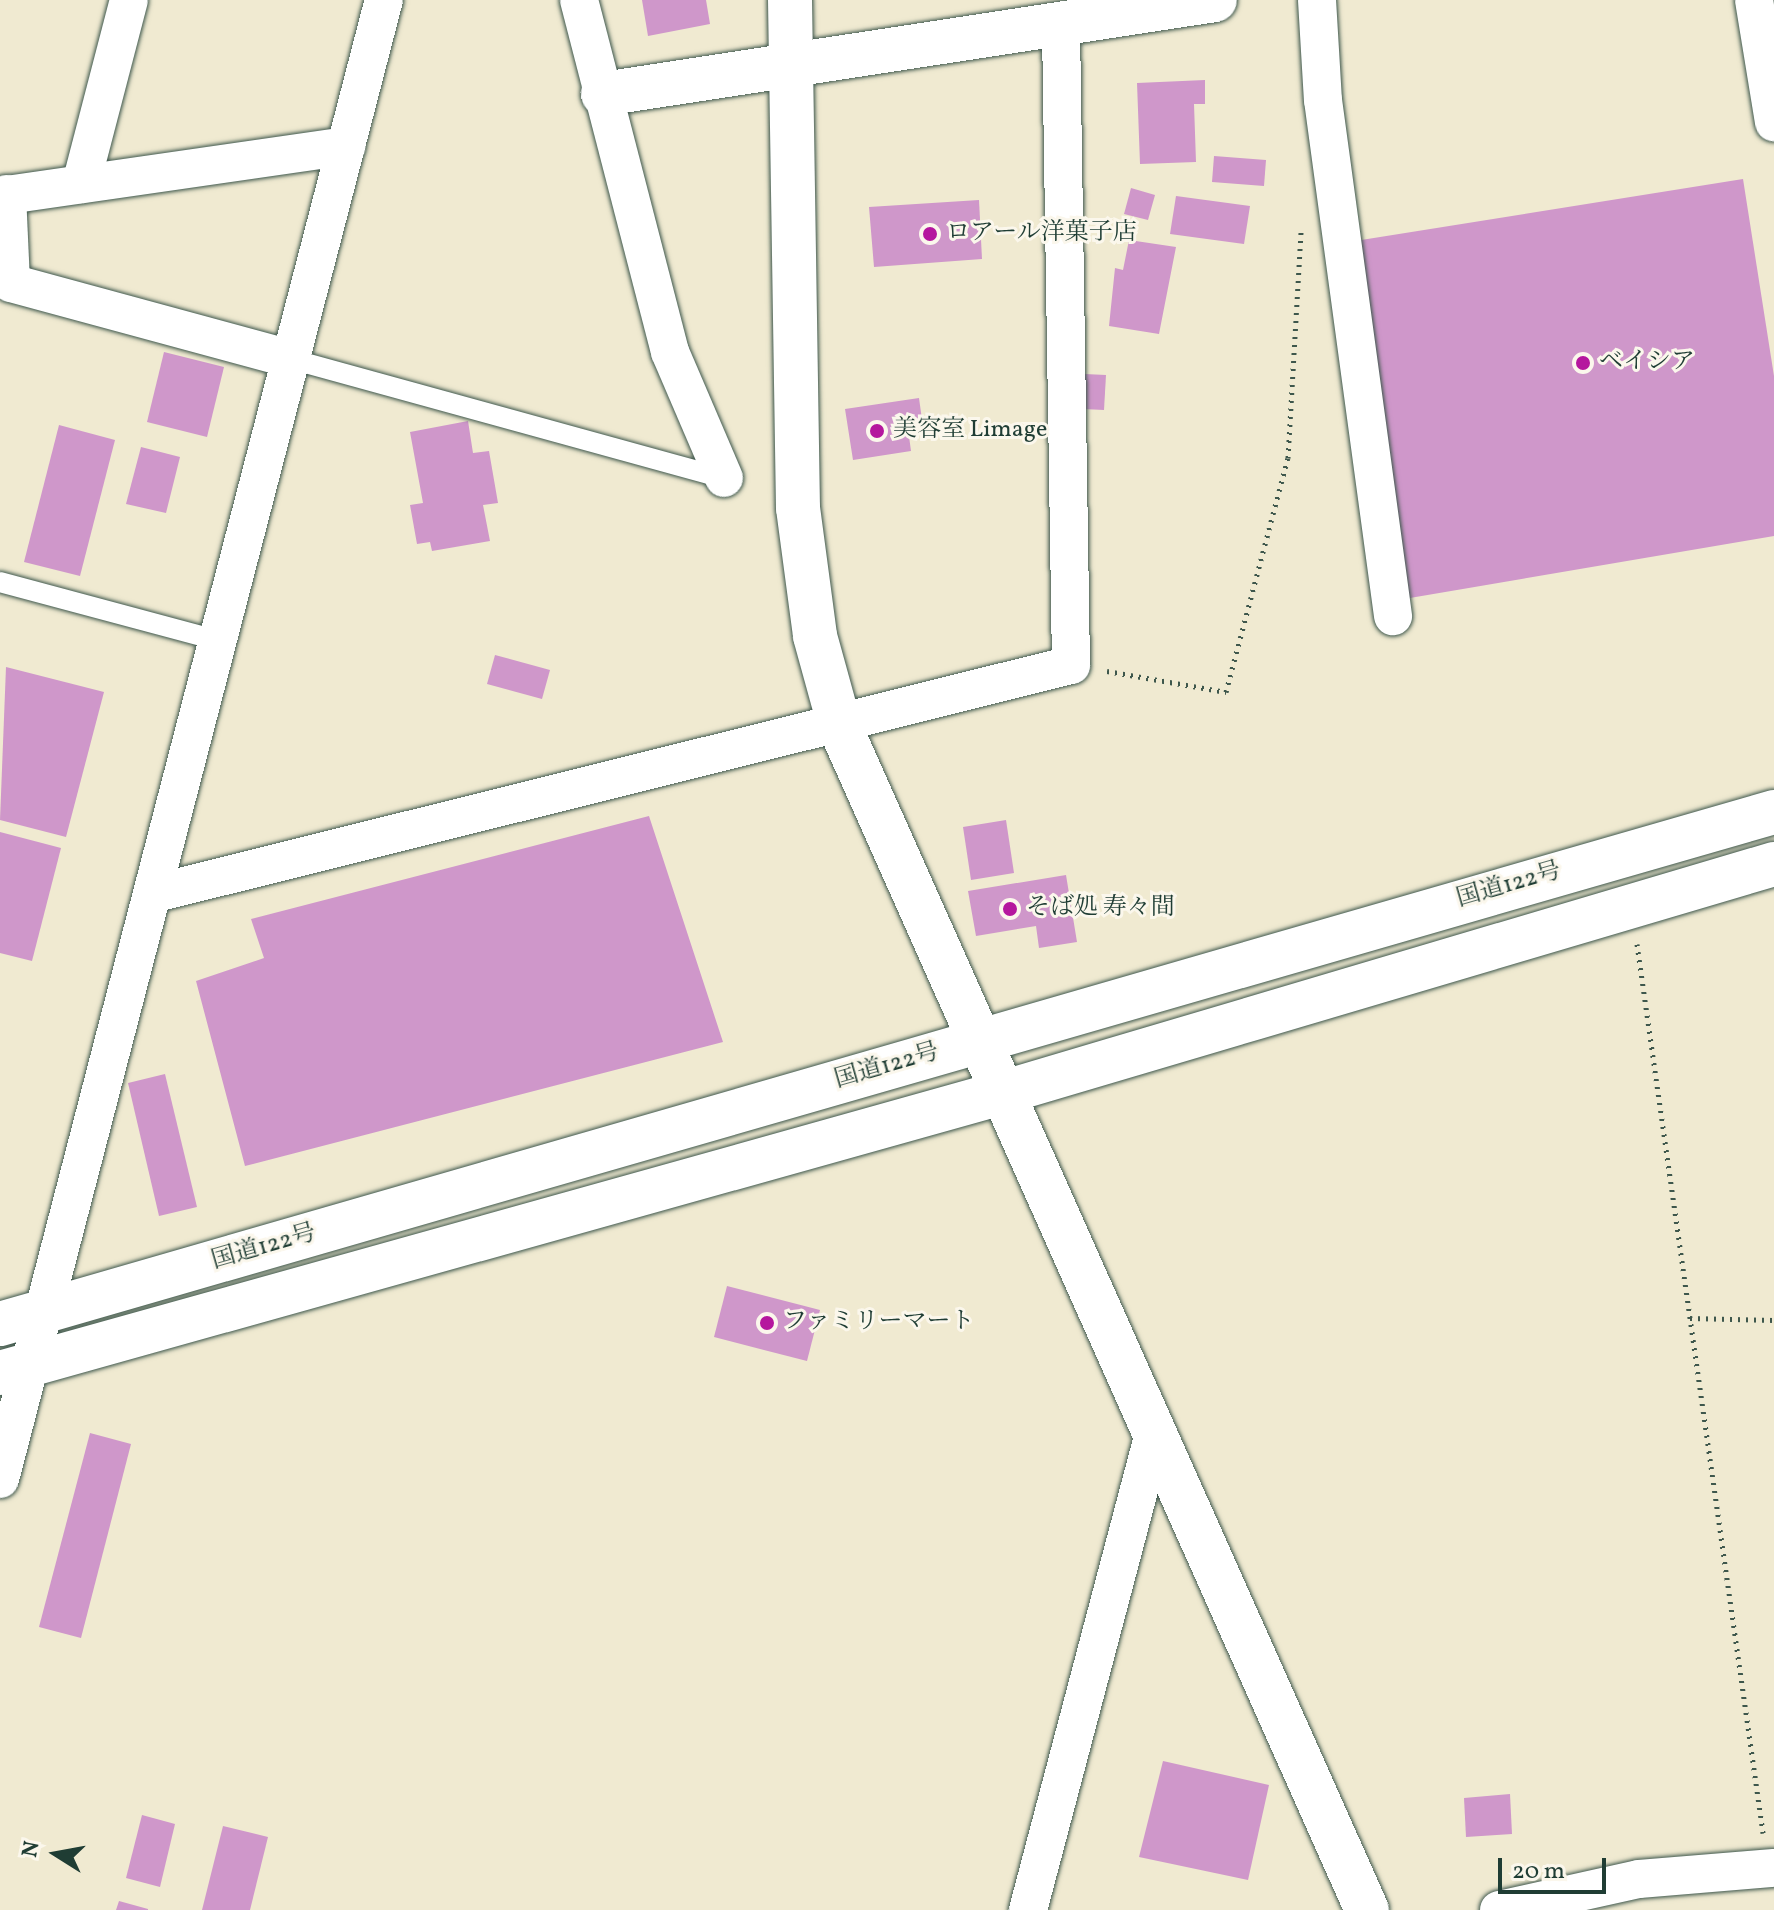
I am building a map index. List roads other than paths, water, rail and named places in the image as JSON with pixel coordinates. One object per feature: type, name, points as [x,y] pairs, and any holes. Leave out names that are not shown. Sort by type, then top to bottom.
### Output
[{"type":"main road","points":[[790,0],[798,508],[815,636],[840,727],[998,1094],[1367,1910]]},
{"type":"main road","points":[[603,94],[791,69],[1061,14],[1215,0]]},
{"type":"main road","name":"国道122号","points":[[0,1324],[1774,812]]},
{"type":"main road","name":"国道122号","points":[[15,1368],[998,1094],[1631,903],[1774,864]]},
{"type":"street","points":[[81,184],[129,0]]},
{"type":"street","points":[[0,1479],[15,1368],[43,1312],[156,893],[217,640],[384,0]]},
{"type":"street","points":[[579,0],[670,352],[724,478]]},
{"type":"street","points":[[1317,0],[1323,100],[1393,616]]},
{"type":"street","points":[[1754,0],[1774,122]]},
{"type":"street","points":[[156,893],[840,727],[1071,665],[1061,14]]},
{"type":"street","points":[[291,359],[11,283],[3,195],[346,146]]},
{"type":"street","points":[[1028,1910],[1153,1438]]},
{"type":"street","points":[[1499,1910],[1639,1879],[1771,1868]]},
{"type":"lane","points":[[291,359],[724,478]]},
{"type":"lane","points":[[0,582],[217,640]]},
{"type":"place","name":"ロアール洋菓子店","points":[[930,234]]},
{"type":"place","name":"ベイシア","points":[[1583,363]]},
{"type":"place","name":"美容室 Limage","points":[[877,431]]},
{"type":"place","name":"そば処 寿々間","points":[[1010,909]]},
{"type":"place","name":"ファミリーマート","points":[[767,1323]]}]
